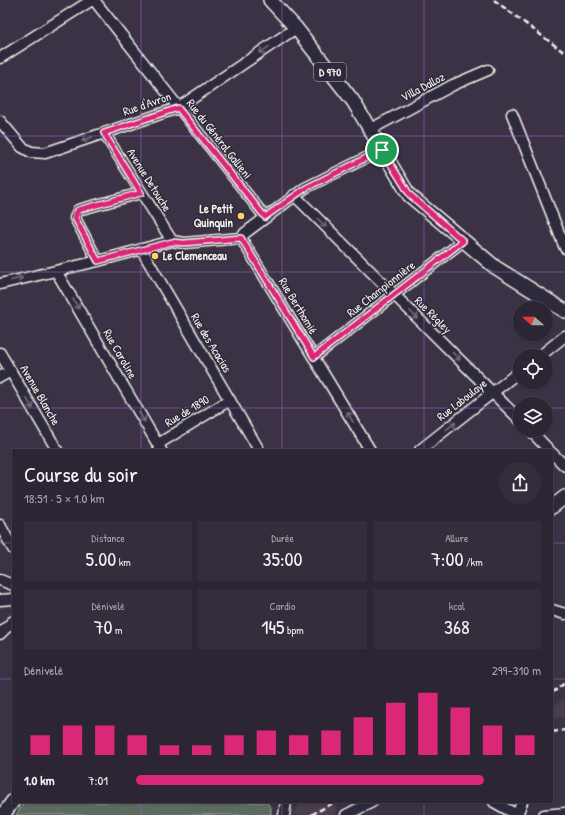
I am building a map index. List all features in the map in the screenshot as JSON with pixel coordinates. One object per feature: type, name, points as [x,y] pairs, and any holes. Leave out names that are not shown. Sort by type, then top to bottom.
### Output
[{"type":"main road","name":"D 970","points":[[270,0],[296,28],[353,101],[410,195],[495,267],[563,307]]},
{"type":"main road","points":[[553,506],[565,497]]},
{"type":"main road","points":[[3,815],[12,802]]},
{"type":"street","points":[[0,58],[93,0]]},
{"type":"street","name":"Rue du Général Gallieni","points":[[93,0],[265,217]]},
{"type":"street","name":"Rue d'Avron","points":[[0,121],[22,147],[31,152],[46,153],[178,108],[296,28]]},
{"type":"street","name":"Villa Dalloz","points":[[371,130],[453,85],[488,70]]},
{"type":"street","points":[[512,114],[565,248]]},
{"type":"street","name":"Avenue Detouche","points":[[104,133],[172,242]]},
{"type":"street","points":[[0,284],[172,242],[184,243],[241,238],[245,233],[294,195],[382,150]]},
{"type":"street","points":[[98,261],[75,218],[78,210],[141,193]]},
{"type":"street","name":"Rue Régley","points":[[294,195],[513,413]]},
{"type":"street","name":"Rue Berthomié","points":[[241,238],[369,449]]},
{"type":"street","name":"Rue Championnière","points":[[314,357],[463,241]]},
{"type":"street","name":"Rue des Acacias","points":[[141,250],[258,449]]},
{"type":"street","name":"Rue Caroline","points":[[56,271],[159,447]]},
{"type":"street","points":[[549,349],[565,336]]},
{"type":"street","name":"Avenue Blanche","points":[[0,353],[56,449]]},
{"type":"street","points":[[0,377],[11,371]]},
{"type":"street","name":"Rue Laboulaye","points":[[421,449],[513,376]]},
{"type":"street","name":"Rue de 1890","points":[[159,447],[230,400]]},
{"type":"street","points":[[537,437],[548,449]]},
{"type":"street","points":[[553,454],[565,466]]},
{"type":"street","points":[[0,525],[12,547]]},
{"type":"street","points":[[0,580],[12,585]]},
{"type":"street","points":[[0,600],[12,599]]},
{"type":"street","points":[[553,610],[565,614]]},
{"type":"street","points":[[0,634],[12,621]]},
{"type":"street","points":[[284,815],[286,803]]},
{"type":"street","points":[[346,815],[370,803]]},
{"type":"street","points":[[496,803],[517,815],[522,815]]},
{"type":"street","points":[[517,815],[522,803]]},
{"type":"street","points":[[544,815],[565,813]]},
{"type":"shaded area","points":[[565,698],[565,717],[553,719],[553,706]]},
{"type":"shaded area","points":[[300,803],[337,803],[335,815],[292,815]]},
{"type":"green space","points":[[23,803],[267,803],[271,807],[271,815],[16,815]]},
{"type":"railway","points":[[494,0],[565,53]]},
{"type":"railway","points":[[553,692],[565,683]]},
{"type":"railway","points":[[553,732],[565,730]]},
{"type":"railway","points":[[311,815],[333,803]]},
{"type":"place","name":"Le Petit Quinquin","points":[[241,216]]},
{"type":"place","name":"Le Clemenceau","points":[[155,256]]},
{"type":"route","points":[[178,108],[265,217],[294,195],[306,188],[382,150],[410,195],[463,241],[459,246],[314,357],[241,238],[158,244],[98,261],[75,218],[78,210],[141,193],[104,133],[178,108]]}]
